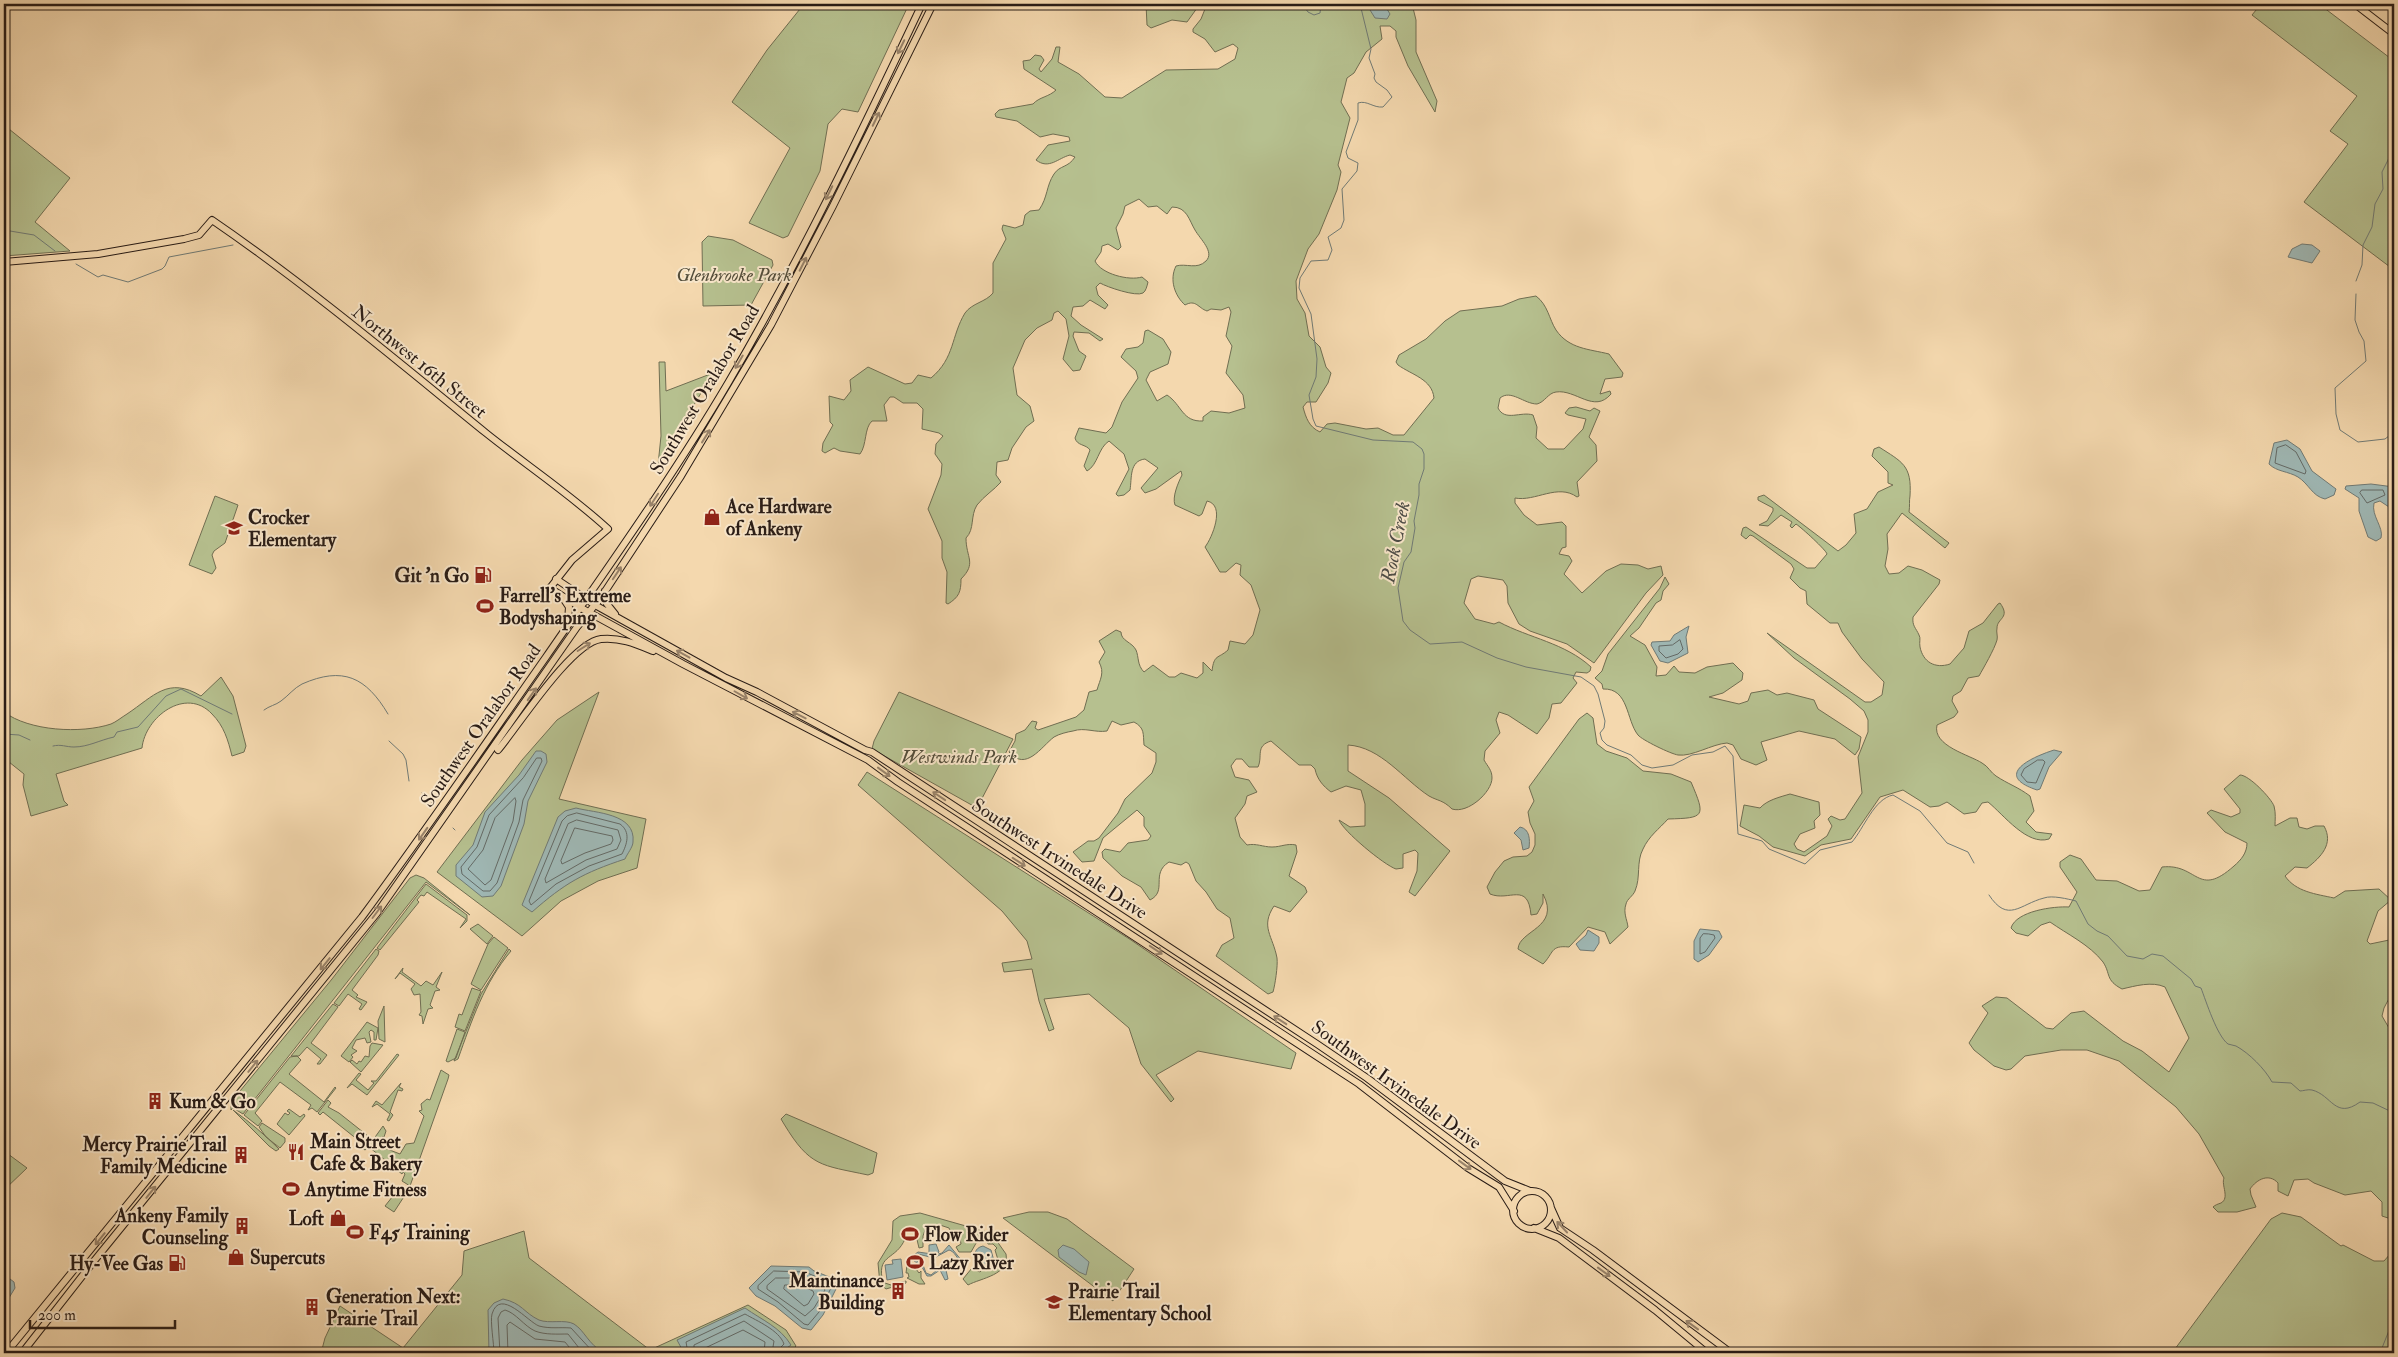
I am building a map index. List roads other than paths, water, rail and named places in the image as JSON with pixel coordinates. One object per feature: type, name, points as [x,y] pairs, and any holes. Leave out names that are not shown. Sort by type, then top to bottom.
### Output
[{"type":"main road","name":"Southwest Oralabor Road","points":[[6,1353],[362,917],[414,847],[581,608],[692,442],[750,344],[798,256],[922,4]]},
{"type":"main road","name":"Southwest Oralabor Road","points":[[22,1353],[94,1261],[342,958],[412,866],[577,627],[595,605],[709,432],[771,325],[833,206],[933,4]]},
{"type":"main road","points":[[2355,4],[2394,34]]},
{"type":"main road","name":"Northwest 16th Street","points":[[4,262],[98,254],[184,239],[199,235],[212,220],[274,264],[528,466],[587,510],[608,529],[572,560],[556,579]]},
{"type":"main road","name":"Southwest Irvinedale Drive","points":[[1707,1353],[1655,1310],[1568,1244],[1550,1233],[1527,1228],[1518,1222],[1514,1211],[1499,1187],[1468,1168],[1373,1094],[898,782],[868,760],[683,664],[581,608],[550,588],[556,579],[586,600],[726,678],[757,692],[872,752],[1360,1073],[1505,1181],[1545,1196],[1560,1228],[1593,1250],[1731,1353]]},
{"type":"main road","points":[[605,590],[607,604],[619,619]]},
{"type":"main road","points":[[559,593],[570,611],[564,631]]},
{"type":"main road","points":[[474,777],[565,664],[576,652],[589,644],[601,640],[625,640],[683,664]]},
{"type":"main road","points":[[1080,901],[1086,893]]},
{"type":"main road","points":[[1514,1211],[1516,1200],[1530,1191]]},
{"type":"main road","points":[[1534,1228],[1546,1222],[1551,1208]]},
{"type":"water","points":[[1372,4],[1385,6],[1390,14],[1387,19],[1375,18],[1370,10]]},
{"type":"water","points":[[2302,244],[2312,245],[2320,251],[2312,263],[2288,257],[2292,249]]},
{"type":"water","points":[[2287,440],[2300,449],[2312,471],[2336,489],[2334,495],[2325,499],[2314,493],[2298,477],[2276,469],[2269,464],[2274,443]]},
{"type":"water","points":[[2371,484],[2394,487],[2394,491],[2390,493],[2394,495],[2394,505],[2389,507],[2380,501],[2374,503],[2374,512],[2381,530],[2381,538],[2376,541],[2368,537],[2359,511],[2359,498],[2345,489],[2346,486]]},
{"type":"water","points":[[1689,626],[1686,637],[1688,653],[1668,663],[1660,661],[1651,645],[1652,642],[1670,641],[1674,635]]},
{"type":"water","points":[[2054,750],[2062,752],[2049,767],[2040,789],[2037,790],[2024,784],[2018,778],[2017,773],[2020,767],[2036,757]]},
{"type":"water","points":[[536,751],[546,754],[547,762],[528,801],[524,824],[501,886],[493,896],[482,897],[456,876],[456,865],[473,845],[485,812],[519,775]]},
{"type":"water","points":[[576,808],[603,813],[621,820],[628,825],[632,832],[632,846],[625,859],[597,869],[575,880],[555,893],[532,912],[522,905],[558,817],[565,811]]},
{"type":"water","points":[[1520,827],[1528,832],[1529,838],[1529,848],[1523,850],[1521,840],[1514,833]]},
{"type":"water","points":[[1700,929],[1719,931],[1722,937],[1709,955],[1698,962],[1694,959],[1694,941]]},
{"type":"water","points":[[1588,930],[1599,937],[1599,943],[1594,951],[1580,950],[1576,944],[1586,935]]},
{"type":"water","name":"Lazy River","points":[[936,1244],[939,1252],[935,1255],[942,1253],[949,1245],[962,1261],[959,1268],[946,1270],[948,1279],[945,1280],[940,1270],[931,1276],[927,1276],[922,1267],[913,1260],[914,1255],[918,1252],[932,1254],[929,1253],[929,1245]],"holes":[[[949,1250],[958,1258],[959,1265],[943,1265],[931,1275],[926,1273],[923,1265],[915,1260],[918,1254],[934,1258]]]},
{"type":"water","points":[[1063,1245],[1074,1249],[1089,1262],[1086,1275],[1059,1257],[1058,1250]]},
{"type":"water","points":[[983,1246],[991,1250],[994,1261],[979,1266],[976,1263],[975,1252]]},
{"type":"water","points":[[901,1259],[903,1277],[887,1280],[885,1265],[893,1264],[892,1260]]},
{"type":"water","points":[[771,1266],[809,1267],[814,1271],[840,1281],[823,1315],[811,1330],[802,1328],[775,1306],[756,1296],[749,1288]]},
{"type":"water","points":[[10,1279],[14,1282],[15,1288],[4,1306],[4,1280]]},
{"type":"water","points":[[503,1299],[515,1303],[539,1320],[574,1324],[594,1346],[604,1353],[489,1353],[488,1310],[494,1303]]},
{"type":"water","points":[[745,1308],[782,1333],[791,1345],[780,1353],[684,1353],[677,1340]]},
{"type":"waterway","name":"Rock Creek","points":[[1302,4],[1308,12],[1314,15],[1320,13],[1321,4]]},
{"type":"waterway","name":"Rock Creek","points":[[1360,4],[1371,49],[1369,58],[1375,74],[1374,78],[1392,97],[1383,107],[1364,102],[1358,103],[1358,120],[1346,152],[1348,158],[1358,163],[1357,171],[1342,189],[1344,220],[1341,228],[1328,237],[1332,250],[1328,260],[1311,261],[1300,278],[1299,288],[1311,314],[1317,359],[1316,377],[1309,395],[1316,426],[1373,440],[1413,442],[1422,449],[1424,454],[1424,469],[1419,484],[1411,552],[1404,562],[1398,588],[1403,621],[1410,630],[1430,644],[1462,642],[1497,658],[1526,667],[1581,677],[1594,686],[1598,694],[1605,721],[1604,728],[1600,733],[1602,740],[1607,745],[1631,755],[1642,765],[1652,768],[1673,765],[1692,755],[1713,752],[1725,746],[1733,756],[1738,834],[1762,841],[1769,849],[1805,864],[1820,850],[1852,842],[1880,802],[1893,795],[1920,811],[1947,843],[1968,852],[1974,863]]},
{"type":"waterway","points":[[2356,281],[2362,265],[2363,245],[2372,227],[2375,204],[2383,189],[2382,172],[2394,148]]},
{"type":"waterway","points":[[4,230],[34,235],[55,251]]},
{"type":"waterway","points":[[76,264],[98,277],[103,275],[128,282],[162,269],[169,257],[233,245]]},
{"type":"waterway","points":[[2356,294],[2355,320],[2364,341],[2366,361],[2335,388],[2336,414],[2340,430],[2358,442],[2385,439],[2394,432]]},
{"type":"waterway","points":[[264,710],[284,699],[302,684],[330,676],[341,676],[352,678],[371,691],[388,714]]},
{"type":"waterway","points":[[53,746],[84,746],[114,737],[117,732],[138,727],[166,696],[181,689],[232,714]]},
{"type":"waterway","points":[[4,734],[19,735],[30,740]]},
{"type":"waterway","points":[[389,741],[403,754],[406,760],[409,781]]},
{"type":"waterway","points":[[422,793],[432,803]]},
{"type":"waterway","name":"Rock Creek","points":[[1989,895],[2002,909],[2008,910],[2015,910],[2047,897],[2076,901],[2088,924],[2108,936],[2127,956],[2143,959],[2152,954],[2163,956],[2191,979],[2195,986],[2201,988],[2212,1018],[2224,1040],[2251,1057],[2272,1082],[2291,1083],[2300,1091],[2312,1090],[2339,1107],[2352,1107],[2360,1102],[2373,1103],[2394,1113]]},
{"type":"waterway","name":"Rock Creek","points":[[2380,1353],[2394,1318]]},
{"type":"place","name":"Ace Hardware of Ankeny","points":[[712,517]]},
{"type":"place","name":"Crocker Elementary","points":[[234,528]]},
{"type":"place","name":"Git 'n Go","points":[[483,575]]},
{"type":"place","name":"Farrell's Extreme Bodyshaping","points":[[485,606]]},
{"type":"place","name":"Kum & Go","points":[[155,1101]]},
{"type":"place","name":"Main Street Cafe & Bakery","points":[[296,1152]]},
{"type":"place","name":"Mercy Prairie Trail Family Medicine","points":[[241,1155]]},
{"type":"place","name":"Anytime Fitness","points":[[291,1189]]},
{"type":"place","name":"Loft","points":[[338,1218]]},
{"type":"place","name":"Ankeny Family Counseling","points":[[242,1226]]},
{"type":"place","name":"F45 Training","points":[[355,1232]]},
{"type":"place","name":"Flow Rider","points":[[910,1234]]},
{"type":"place","name":"Supercuts","points":[[236,1257]]},
{"type":"place","name":"Lazy River","points":[[915,1262]]},
{"type":"place","name":"Hy-Vee Gas","points":[[177,1263]]},
{"type":"place","name":"Maintinance Building","points":[[898,1291]]},
{"type":"place","name":"Prairie Trail Elementary School","points":[[1054,1302]]},
{"type":"place","name":"Generation Next: Prairie Trail","points":[[312,1307]]},
{"type":"park label","name":"Glenbrooke Park","points":[[734,274]]},
{"type":"park label","name":"Westwinds Park","points":[[959,756]]}]
